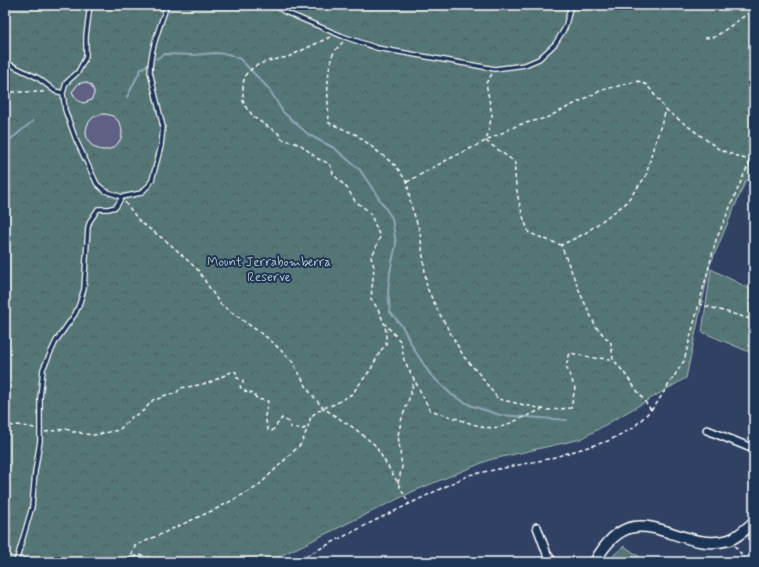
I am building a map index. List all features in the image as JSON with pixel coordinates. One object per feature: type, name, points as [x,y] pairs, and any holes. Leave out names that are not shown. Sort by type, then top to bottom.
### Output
[{"type":"street","points":[[707,430],[754,449]]},
{"type":"street","points":[[595,562],[611,538],[629,528],[650,526],[712,543],[730,539],[754,522]]},
{"type":"street","points":[[537,527],[547,554],[553,562]]},
{"type":"lane","points":[[90,5],[85,60],[78,72],[66,83],[63,93],[65,110],[68,122],[85,162],[97,184],[105,191],[122,196],[141,193],[149,185],[152,180],[160,150],[163,127],[150,72],[150,66],[167,5]]},
{"type":"lane","points":[[275,5],[284,12],[346,38],[377,48],[495,69],[525,65],[540,59],[555,44],[565,28],[571,5]]},
{"type":"lane","points":[[5,62],[38,78],[55,91],[63,93]]},
{"type":"lane","points":[[16,562],[32,507],[40,429],[40,398],[43,369],[56,341],[75,314],[84,289],[88,227],[90,220],[98,209],[108,209],[116,206],[122,196]]},
{"type":"path","points":[[705,38],[715,38],[754,9]]},
{"type":"path","points":[[132,562],[131,557],[135,546],[218,508],[257,486],[300,444],[312,416],[323,408],[335,404],[352,394],[371,369],[381,350],[386,345],[386,331],[384,323],[370,296],[373,286],[374,268],[371,257],[380,237],[371,215],[355,201],[347,188],[333,174],[332,168],[328,163],[318,158],[301,145],[282,139],[278,134],[253,117],[243,101],[243,83],[246,74],[255,66],[268,61],[288,57],[329,38],[342,36]]},
{"type":"path","points":[[346,38],[337,47],[331,59],[328,96],[329,123],[357,135],[396,166],[407,182],[411,205],[420,232],[427,288],[464,357],[498,399],[543,409],[571,408],[575,388],[566,366],[570,353],[594,358],[612,359]]},
{"type":"path","points":[[486,141],[492,115],[486,83],[495,69]]},
{"type":"path","points":[[407,182],[445,161],[518,125],[546,118],[602,90],[638,81],[647,85],[666,110],[720,150],[754,162]]},
{"type":"path","points":[[5,92],[55,91]]},
{"type":"path","points":[[486,141],[514,162],[514,178],[523,219],[529,233],[561,245],[584,234],[625,204],[646,176],[652,152],[666,110]]},
{"type":"path","points":[[294,562],[469,475],[548,459],[608,441],[633,428],[651,410],[684,360],[716,240],[750,161],[754,155]]},
{"type":"path","points":[[122,196],[140,222],[169,243],[198,270],[220,304],[269,339],[292,362],[309,391],[323,408],[354,428],[375,445],[409,504]]},
{"type":"path","points":[[561,245],[581,295],[596,327],[611,343],[612,359],[625,374],[651,410]]},
{"type":"path","points":[[699,304],[754,320]]},
{"type":"path","points":[[384,323],[401,342],[404,360],[430,410],[485,428],[501,427],[543,409]]},
{"type":"path","points":[[5,420],[12,426],[18,425],[40,429],[47,432],[67,429],[73,432],[88,435],[119,430],[132,417],[144,411],[154,400],[158,400],[167,394],[178,393],[180,388],[211,382],[233,371],[236,372],[237,378],[243,380],[240,387],[242,389],[249,394],[251,392],[253,393],[257,399],[268,402],[269,404],[266,409],[265,416],[268,430],[272,431],[282,418],[288,422],[290,427],[303,429],[308,427]]},
{"type":"path","points":[[398,483],[402,467],[398,435],[414,379]]},
{"type":"path","points":[[730,539],[747,562]]},
{"type":"path","points":[[112,562],[140,555],[164,562]]},
{"type":"green space","name":"Mount Jerrabomberra Reserve","points":[[5,5],[754,5],[754,181],[746,180],[710,265],[686,378],[581,439],[489,460],[414,491],[268,562],[5,562]]},
{"type":"green space","points":[[711,269],[754,291],[754,356],[747,351],[702,332]]},
{"type":"green space","points":[[624,546],[647,562],[606,562]]},
{"type":"building","points":[[85,82],[91,85],[94,94],[91,100],[84,103],[78,101],[72,92],[78,84]]},
{"type":"building","points":[[104,114],[114,117],[119,122],[122,132],[119,142],[114,147],[104,150],[94,147],[89,142],[86,132],[89,122],[94,117]]},
{"type":"waterway","points":[[156,59],[165,54],[195,55],[214,53],[228,54],[240,59],[269,89],[283,112],[309,135],[334,148],[360,170],[392,218],[396,244],[390,272],[388,292],[390,312],[402,326],[415,351],[430,374],[452,395],[472,406],[500,415],[567,420]]},
{"type":"waterway","points":[[127,97],[141,69],[147,65]]},
{"type":"waterway","points":[[5,144],[33,121]]}]
